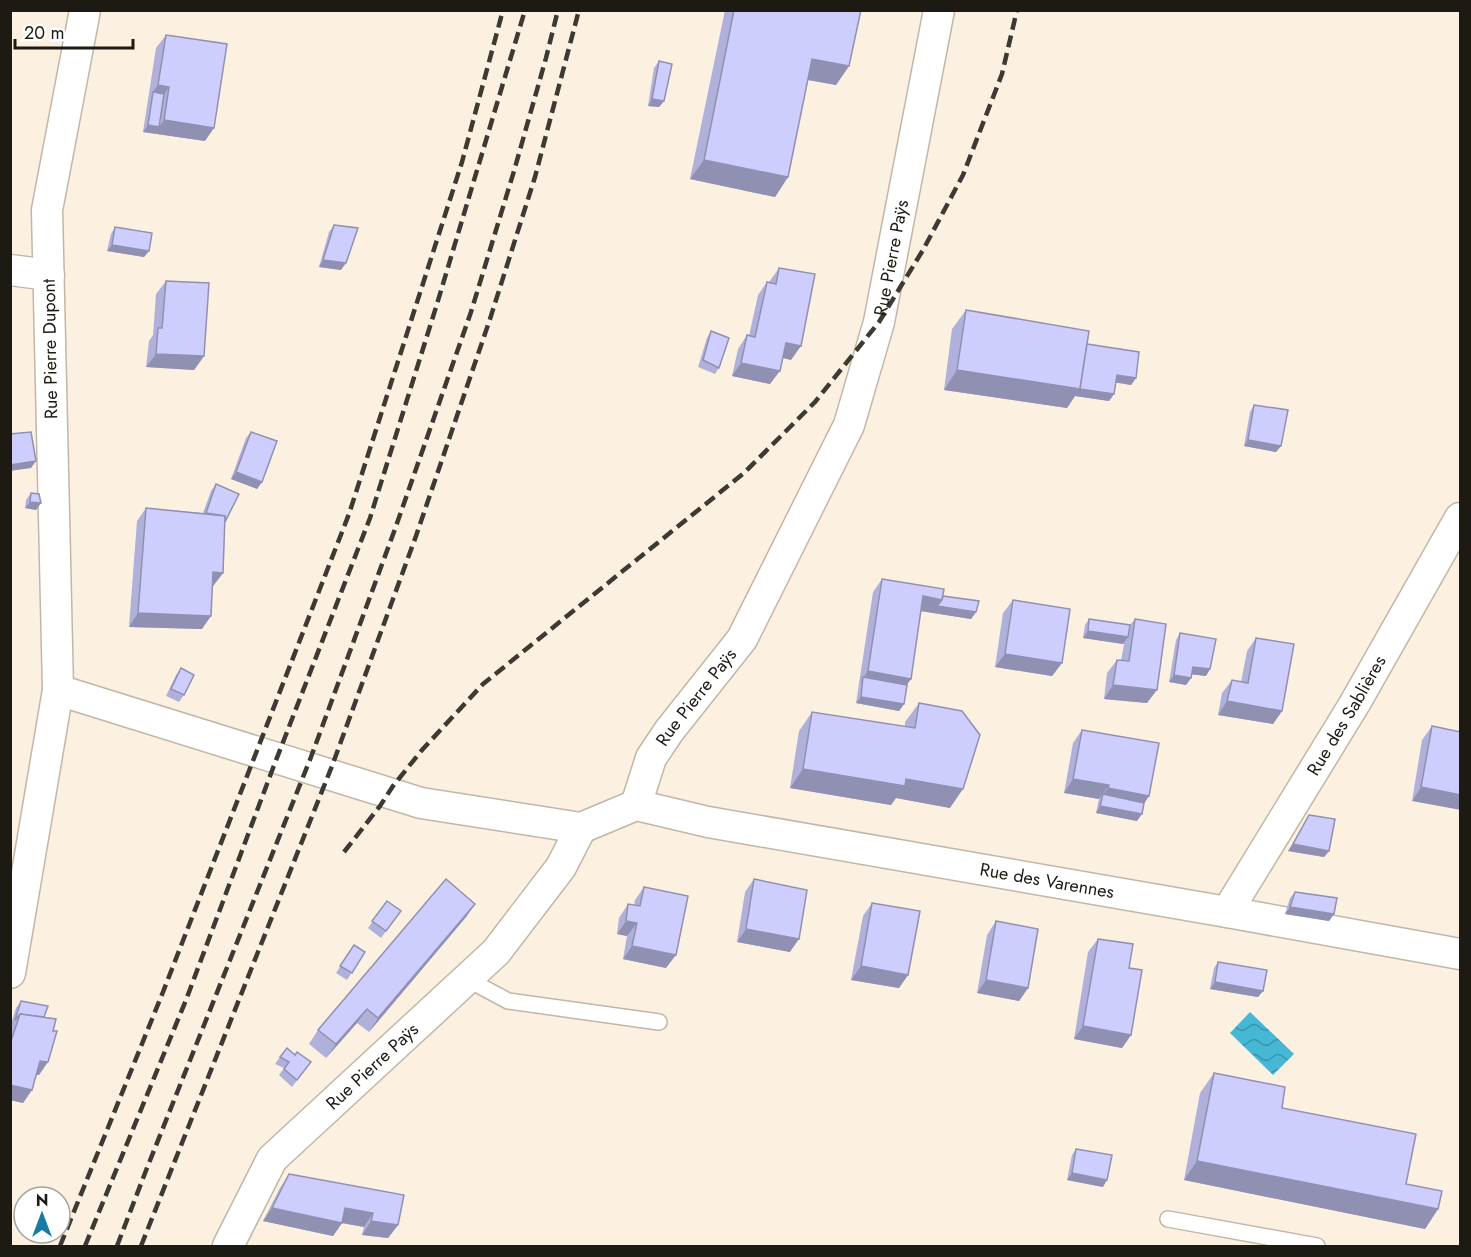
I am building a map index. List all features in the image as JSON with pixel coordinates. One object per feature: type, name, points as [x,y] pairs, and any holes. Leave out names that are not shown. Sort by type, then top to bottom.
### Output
[{"type":"street","name":"Rue Pierre Dupont","points":[[10,973],[58,690],[47,210],[85,10]]},
{"type":"street","name":"Rue Pierre Paÿs","points":[[636,805],[651,758],[669,731],[742,639],[849,424],[879,322],[939,10]]},
{"type":"street","points":[[10,270],[49,274]]},
{"type":"street","name":"Rue des Sablières","points":[[1227,912],[1355,703],[1461,518]]},
{"type":"street","points":[[58,690],[421,803],[581,828],[636,805]]},
{"type":"street","name":"Rue des Varennes","points":[[636,805],[708,822],[1461,954]]},
{"type":"street","name":"Rue Pierre Paÿs","points":[[228,1246],[272,1159],[496,952],[561,867],[581,828]]},
{"type":"lane","points":[[467,979],[508,1001],[659,1022]]},
{"type":"lane","points":[[1168,1219],[1317,1246]]},
{"type":"water","points":[[1250,1012],[1294,1054],[1273,1075],[1230,1033]]},
{"type":"building","points":[[734,10],[861,10],[849,66],[812,59],[788,177],[704,160]]},
{"type":"building","points":[[166,35],[227,44],[214,128],[164,120],[169,87],[158,85]]},
{"type":"building","points":[[659,61],[672,64],[664,101],[652,99]]},
{"type":"building","points":[[153,92],[164,94],[159,127],[148,125]]},
{"type":"building","points":[[334,225],[358,228],[346,263],[323,260]]},
{"type":"building","points":[[115,227],[152,233],[149,251],[112,245]]},
{"type":"building","points":[[779,268],[815,274],[801,346],[786,343],[780,371],[741,363],[747,335],[755,337],[767,282],[776,284]]},
{"type":"building","points":[[166,281],[209,283],[204,356],[156,354],[158,328],[162,328]]},
{"type":"building","points":[[966,310],[1089,331],[1080,389],[957,370]]},
{"type":"building","points":[[711,331],[729,338],[719,368],[703,360]]},
{"type":"building","points":[[1087,344],[1139,352],[1136,378],[1117,375],[1114,394],[1080,389]]},
{"type":"building","points":[[1254,405],[1288,410],[1281,446],[1248,440]]},
{"type":"building","points":[[31,432],[36,461],[10,465],[10,434]]},
{"type":"building","points":[[251,432],[277,441],[262,482],[236,472]]},
{"type":"building","points":[[216,484],[239,494],[225,522],[225,516],[206,513]]},
{"type":"building","points":[[31,493],[39,494],[41,503],[30,502]]},
{"type":"building","points":[[146,508],[225,516],[223,573],[213,572],[211,616],[138,613]]},
{"type":"building","points":[[882,579],[944,589],[942,600],[923,596],[911,679],[868,671]]},
{"type":"building","points":[[943,596],[979,601],[976,612],[937,606]]},
{"type":"building","points":[[1013,600],[1070,609],[1062,663],[1005,654]]},
{"type":"building","points":[[1089,619],[1130,625],[1128,637],[1088,631]]},
{"type":"building","points":[[1135,619],[1166,624],[1157,690],[1113,685],[1117,660],[1129,661]]},
{"type":"building","points":[[1180,633],[1216,639],[1210,669],[1193,667],[1191,678],[1174,675]]},
{"type":"building","points":[[1256,638],[1294,644],[1282,711],[1227,701],[1232,680],[1248,683]]},
{"type":"building","points":[[181,668],[194,675],[184,695],[171,689]]},
{"type":"building","points":[[863,677],[907,685],[904,704],[861,697]]},
{"type":"building","points":[[919,703],[962,711],[980,735],[963,789],[906,779],[905,786],[803,769],[812,712],[915,728]]},
{"type":"building","points":[[1432,726],[1461,732],[1461,795],[1421,787]]},
{"type":"building","points":[[1082,730],[1159,743],[1149,796],[1108,788],[1109,785],[1073,779]]},
{"type":"building","points":[[1103,794],[1144,803],[1142,814],[1100,806]]},
{"type":"building","points":[[1309,815],[1335,819],[1329,851],[1293,844]]},
{"type":"building","points":[[446,879],[475,904],[378,1018],[367,1009],[336,1044],[318,1030]]},
{"type":"building","points":[[754,879],[807,890],[799,939],[746,929]]},
{"type":"building","points":[[644,887],[688,896],[676,955],[632,946],[637,923],[626,921],[628,904],[640,906]]},
{"type":"building","points":[[1295,892],[1337,898],[1334,914],[1290,907]]},
{"type":"building","points":[[387,901],[401,911],[386,931],[372,921]]},
{"type":"building","points":[[872,903],[920,911],[908,975],[861,966]]},
{"type":"building","points":[[996,921],[1038,929],[1028,988],[986,980]]},
{"type":"building","points":[[1098,939],[1133,944],[1129,968],[1142,970],[1131,1035],[1083,1026]]},
{"type":"building","points":[[354,945],[365,952],[352,973],[340,966]]},
{"type":"building","points":[[1218,962],[1267,970],[1263,991],[1215,982]]},
{"type":"building","points":[[21,1001],[48,1006],[44,1017],[20,1014],[15,1020]]},
{"type":"building","points":[[20,1014],[56,1019],[53,1031],[57,1031],[48,1062],[40,1061],[32,1090],[10,1085],[10,1044]]},
{"type":"building","points":[[287,1048],[295,1055],[297,1052],[311,1062],[297,1080],[284,1069],[289,1062],[280,1057]]},
{"type":"building","points":[[1214,1073],[1285,1087],[1282,1108],[1416,1134],[1406,1184],[1442,1191],[1438,1209],[1197,1161]]},
{"type":"building","points":[[1076,1149],[1112,1155],[1107,1180],[1072,1173]]},
{"type":"building","points":[[289,1174],[404,1195],[398,1225],[371,1221],[373,1213],[345,1208],[342,1223],[272,1208]]},
{"type":"railway","points":[[60,1246],[163,992],[349,514],[462,162],[503,10]]},
{"type":"railway","points":[[85,1246],[186,1000],[370,518],[525,10]]},
{"type":"railway","points":[[117,1246],[311,757],[395,529],[471,312],[514,171],[558,10]]},
{"type":"railway","points":[[141,1246],[332,766],[416,536],[490,319],[535,177],[579,10]]},
{"type":"railway","points":[[344,852],[422,750],[483,684],[744,473],[815,402],[879,322],[923,250],[963,175],[1002,74],[1017,10]]}]
